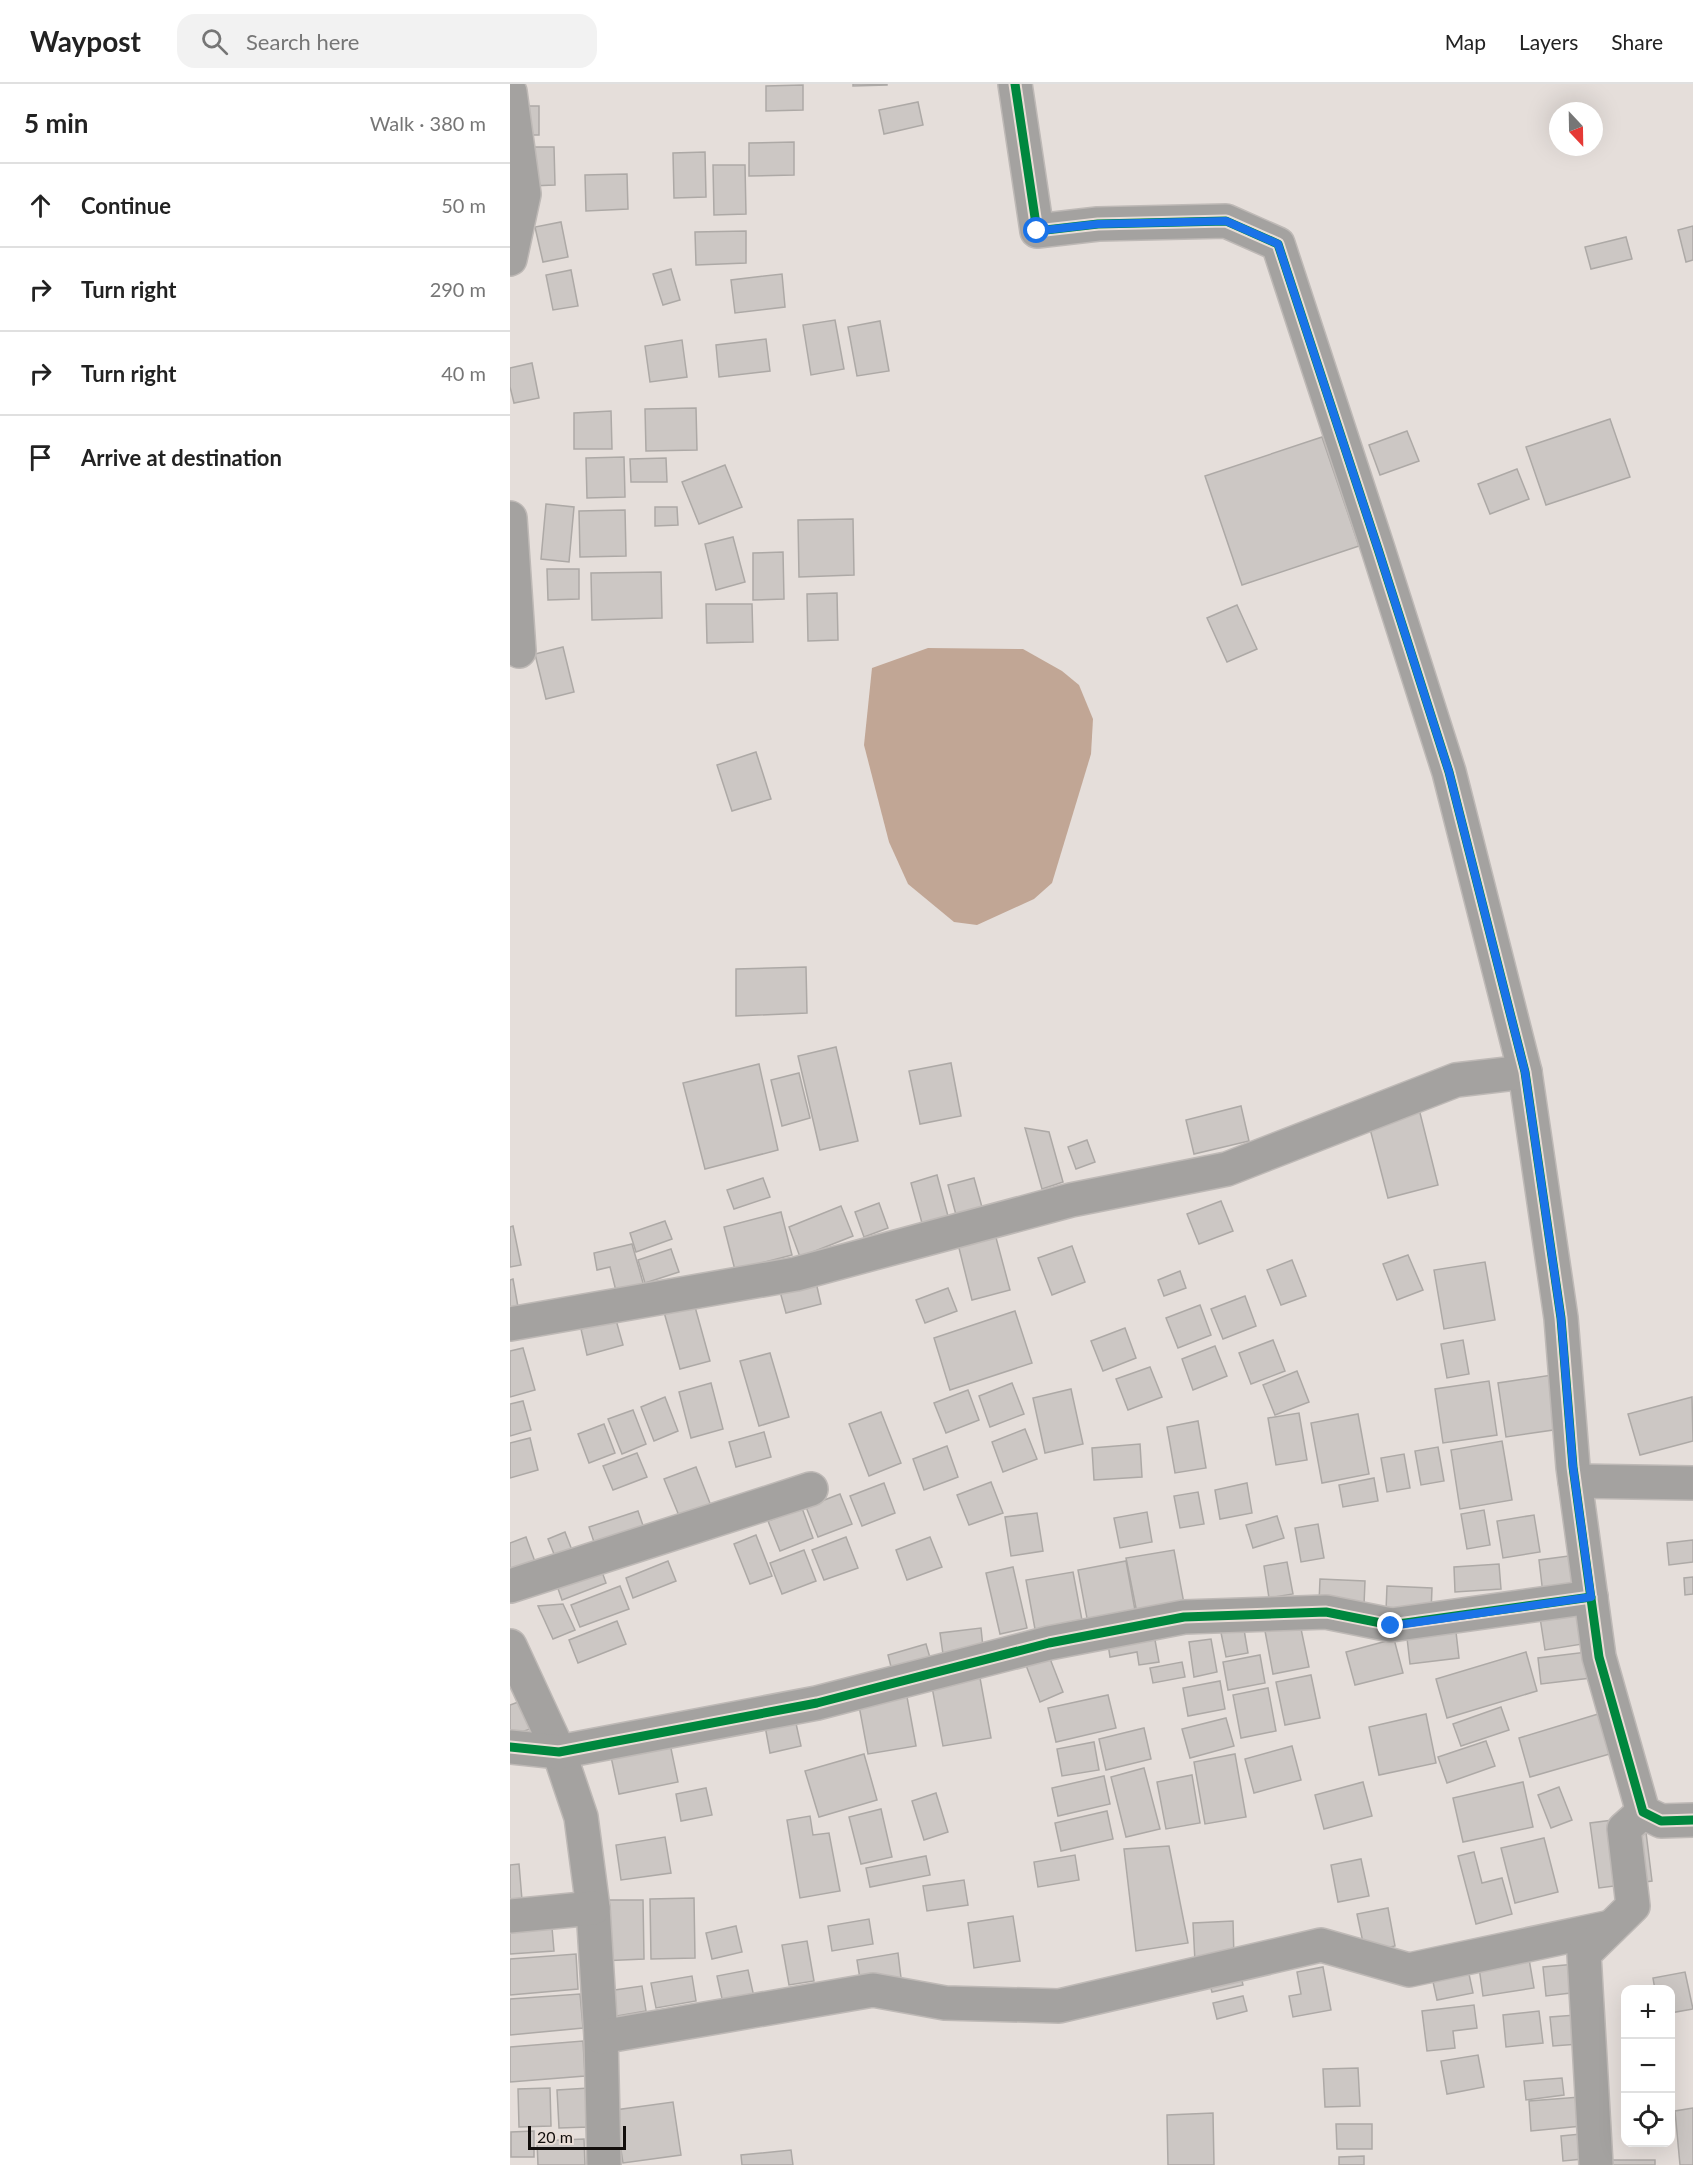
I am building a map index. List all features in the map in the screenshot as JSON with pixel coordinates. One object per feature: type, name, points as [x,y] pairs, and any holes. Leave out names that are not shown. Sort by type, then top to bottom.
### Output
[{"type":"street","points":[[1016,84],[1037,231],[1098,224],[1226,221],[1278,244],[1449,772],[1525,1072],[1561,1318],[1575,1481],[1599,1657],[1643,1812],[1661,1821],[1693,1820]]},
{"type":"street","points":[[510,92],[524,194],[510,259]]},
{"type":"street","points":[[510,518],[519,651]]},
{"type":"street","points":[[510,1324],[796,1274],[1071,1200],[1227,1169],[1456,1080],[1525,1072]]},
{"type":"street","points":[[1575,1481],[1693,1483]]},
{"type":"street","points":[[510,1586],[811,1489]]},
{"type":"street","points":[[510,1747],[560,1752],[817,1703],[1049,1643],[1184,1617],[1326,1612],[1391,1626],[1591,1597]]},
{"type":"street","points":[[510,1646],[560,1752],[581,1817],[593,1908],[601,2037],[604,2165]]},
{"type":"street","points":[[1596,2165],[1584,1954],[1633,1906],[1624,1830],[1643,1812]]},
{"type":"street","points":[[510,1916],[593,1908]]},
{"type":"street","points":[[601,2037],[873,1990],[945,2003],[1059,2006],[1320,1945],[1409,1970],[1611,1928]]},
{"type":"shaded area","points":[[928,648],[1023,649],[1062,671],[1079,685],[1093,719],[1091,754],[1052,883],[1034,899],[977,925],[954,922],[908,884],[889,842],[864,745],[872,668]]},
{"type":"building","points":[[853,84],[887,84],[887,85],[853,86]]},
{"type":"building","points":[[803,85],[803,110],[766,111],[766,86]]},
{"type":"building","points":[[918,102],[923,125],[884,134],[879,110]]},
{"type":"building","points":[[520,106],[539,106],[539,135],[521,135]]},
{"type":"building","points":[[794,142],[794,175],[749,176],[749,143]]},
{"type":"building","points":[[529,147],[554,147],[555,185],[530,186]]},
{"type":"building","points":[[705,152],[706,197],[674,198],[673,153]]},
{"type":"building","points":[[713,165],[745,165],[746,214],[714,215]]},
{"type":"building","points":[[627,174],[628,209],[586,211],[585,175]]},
{"type":"building","points":[[561,222],[568,257],[543,262],[535,227]]},
{"type":"building","points":[[1693,226],[1693,260],[1686,262],[1678,230]]},
{"type":"building","points":[[746,231],[746,263],[696,265],[695,232]]},
{"type":"building","points":[[1626,237],[1632,259],[1591,269],[1585,247]]},
{"type":"building","points":[[671,269],[680,300],[663,305],[653,274]]},
{"type":"building","points":[[571,270],[578,306],[553,310],[546,275]]},
{"type":"building","points":[[782,274],[785,307],[735,313],[731,280]]},
{"type":"building","points":[[835,320],[844,369],[811,375],[803,325]]},
{"type":"building","points":[[880,321],[889,371],[857,376],[848,327]]},
{"type":"building","points":[[766,339],[770,371],[719,377],[716,345]]},
{"type":"building","points":[[682,340],[687,377],[650,382],[645,346]]},
{"type":"building","points":[[532,363],[539,398],[514,403],[510,387],[510,368]]},
{"type":"building","points":[[696,408],[697,450],[646,451],[645,409]]},
{"type":"building","points":[[611,411],[612,449],[574,449],[574,413]]},
{"type":"building","points":[[1610,419],[1630,477],[1546,505],[1526,447]]},
{"type":"building","points":[[1407,431],[1419,461],[1380,475],[1369,445]]},
{"type":"building","points":[[1322,437],[1359,546],[1242,585],[1205,476]]},
{"type":"building","points":[[624,457],[625,497],[587,498],[586,458]]},
{"type":"building","points":[[666,458],[667,482],[631,482],[630,459]]},
{"type":"building","points":[[725,465],[742,507],[699,524],[682,482]]},
{"type":"building","points":[[1517,469],[1529,499],[1490,514],[1478,484]]},
{"type":"building","points":[[546,504],[574,507],[569,562],[541,559]]},
{"type":"building","points":[[655,507],[677,507],[678,525],[655,526]]},
{"type":"building","points":[[625,510],[626,556],[580,557],[579,511]]},
{"type":"building","points":[[853,519],[854,575],[799,577],[798,520]]},
{"type":"building","points":[[733,537],[745,582],[716,590],[705,544]]},
{"type":"building","points":[[783,552],[784,599],[753,600],[753,553]]},
{"type":"building","points":[[547,569],[579,569],[579,599],[548,600]]},
{"type":"building","points":[[661,572],[662,618],[592,620],[591,573]]},
{"type":"building","points":[[837,593],[838,640],[808,641],[807,594]]},
{"type":"building","points":[[706,604],[752,604],[753,642],[707,643]]},
{"type":"building","points":[[1237,605],[1257,649],[1227,662],[1207,618]]},
{"type":"building","points":[[563,647],[574,692],[546,699],[535,654]]},
{"type":"building","points":[[756,752],[771,799],[732,811],[717,765]]},
{"type":"building","points":[[806,967],[807,1013],[736,1016],[736,969]]},
{"type":"building","points":[[836,1047],[858,1141],[820,1150],[798,1056]]},
{"type":"building","points":[[951,1063],[961,1116],[920,1124],[909,1071]]},
{"type":"building","points":[[759,1064],[778,1150],[705,1169],[683,1083]]},
{"type":"building","points":[[799,1073],[810,1118],[782,1126],[771,1080]]},
{"type":"building","points":[[1241,1106],[1249,1141],[1194,1154],[1186,1120]]},
{"type":"building","points":[[1419,1109],[1438,1185],[1388,1198],[1368,1121]]},
{"type":"building","points":[[1025,1128],[1049,1132],[1063,1182],[1042,1189]]},
{"type":"building","points":[[1087,1140],[1095,1162],[1076,1169],[1068,1147]]},
{"type":"building","points":[[937,1175],[948,1216],[922,1223],[911,1183]]},
{"type":"building","points":[[763,1178],[770,1197],[734,1209],[727,1190]]},
{"type":"building","points":[[974,1178],[985,1218],[959,1226],[948,1185]]},
{"type":"building","points":[[1221,1201],[1233,1231],[1199,1244],[1187,1214]]},
{"type":"building","points":[[879,1203],[888,1228],[864,1237],[855,1212]]},
{"type":"building","points":[[841,1206],[853,1236],[800,1257],[789,1227]]},
{"type":"building","points":[[781,1212],[792,1255],[735,1270],[724,1227]]},
{"type":"building","points":[[665,1221],[672,1239],[636,1252],[630,1233]]},
{"type":"building","points":[[513,1226],[521,1265],[510,1267],[510,1227]]},
{"type":"building","points":[[995,1234],[1010,1290],[972,1300],[958,1244]]},
{"type":"building","points":[[632,1244],[647,1297],[619,1303],[610,1267],[597,1270],[594,1253]]},
{"type":"building","points":[[1072,1246],[1085,1282],[1052,1295],[1038,1258]]},
{"type":"building","points":[[671,1249],[679,1272],[645,1283],[638,1260]]},
{"type":"building","points":[[1408,1255],[1423,1290],[1397,1300],[1383,1264]]},
{"type":"building","points":[[1292,1260],[1306,1296],[1281,1305],[1267,1270]]},
{"type":"building","points":[[1485,1262],[1495,1320],[1444,1329],[1434,1270]]},
{"type":"building","points":[[1180,1271],[1186,1288],[1164,1296],[1158,1280]]},
{"type":"building","points":[[815,1278],[821,1304],[786,1313],[779,1288]]},
{"type":"building","points":[[513,1279],[520,1318],[510,1320],[510,1280]]},
{"type":"building","points":[[948,1288],[957,1311],[925,1323],[916,1300]]},
{"type":"building","points":[[692,1296],[710,1361],[680,1369],[662,1305]]},
{"type":"building","points":[[1245,1296],[1256,1326],[1223,1339],[1211,1309]]},
{"type":"building","points":[[1200,1305],[1211,1335],[1178,1348],[1166,1318]]},
{"type":"building","points":[[1015,1311],[1032,1363],[950,1390],[934,1338]]},
{"type":"building","points":[[616,1320],[623,1345],[587,1355],[581,1329]]},
{"type":"building","points":[[1125,1328],[1136,1358],[1103,1371],[1091,1341]]},
{"type":"building","points":[[1273,1340],[1285,1371],[1251,1384],[1239,1353]]},
{"type":"building","points":[[1463,1340],[1469,1374],[1447,1378],[1441,1344]]},
{"type":"building","points":[[1215,1346],[1227,1376],[1193,1390],[1182,1359]]},
{"type":"building","points":[[523,1348],[535,1390],[510,1397],[510,1351]]},
{"type":"building","points":[[770,1353],[789,1417],[759,1426],[740,1361]]},
{"type":"building","points":[[1150,1367],[1162,1397],[1128,1410],[1116,1379]]},
{"type":"building","points":[[1297,1371],[1309,1402],[1275,1415],[1263,1385]]},
{"type":"building","points":[[1552,1375],[1560,1429],[1506,1437],[1498,1383]]},
{"type":"building","points":[[1489,1381],[1497,1435],[1443,1443],[1435,1389]]},
{"type":"building","points":[[711,1383],[723,1429],[691,1438],[679,1392]]},
{"type":"building","points":[[1012,1383],[1024,1414],[990,1427],[979,1396]]},
{"type":"building","points":[[1071,1389],[1083,1444],[1045,1453],[1033,1398]]},
{"type":"building","points":[[968,1390],[979,1420],[946,1433],[934,1403]]},
{"type":"building","points":[[665,1397],[678,1431],[654,1441],[641,1407]]},
{"type":"building","points":[[1692,1397],[1693,1441],[1640,1455],[1628,1414]]},
{"type":"building","points":[[523,1401],[531,1430],[510,1436],[510,1404]]},
{"type":"building","points":[[633,1410],[646,1444],[622,1454],[608,1419]]},
{"type":"building","points":[[881,1412],[901,1463],[869,1476],[849,1424]]},
{"type":"building","points":[[1299,1413],[1307,1460],[1276,1465],[1268,1418]]},
{"type":"building","points":[[1358,1414],[1369,1474],[1322,1483],[1311,1423]]},
{"type":"building","points":[[1198,1421],[1206,1468],[1175,1473],[1167,1427]]},
{"type":"building","points":[[604,1424],[615,1453],[589,1463],[578,1434]]},
{"type":"building","points":[[1025,1429],[1037,1459],[1003,1472],[992,1442]]},
{"type":"building","points":[[764,1432],[771,1457],[736,1467],[729,1442]]},
{"type":"building","points":[[530,1438],[538,1470],[510,1478],[510,1443]]},
{"type":"building","points":[[1502,1441],[1512,1500],[1460,1509],[1451,1450]]},
{"type":"building","points":[[1140,1444],[1142,1477],[1094,1480],[1092,1448]]},
{"type":"building","points":[[947,1446],[958,1477],[924,1490],[913,1459]]},
{"type":"building","points":[[1438,1447],[1444,1481],[1421,1485],[1415,1451]]},
{"type":"building","points":[[637,1453],[647,1477],[613,1490],[603,1466]]},
{"type":"building","points":[[1404,1454],[1410,1488],[1387,1492],[1381,1458]]},
{"type":"building","points":[[696,1467],[713,1511],[682,1523],[664,1479]]},
{"type":"building","points":[[1374,1478],[1378,1501],[1343,1507],[1339,1485]]},
{"type":"building","points":[[991,1482],[1003,1513],[969,1525],[957,1495]]},
{"type":"building","points":[[884,1483],[895,1513],[862,1526],[850,1496]]},
{"type":"building","points":[[1247,1483],[1252,1513],[1220,1519],[1215,1490]]},
{"type":"building","points":[[1198,1492],[1204,1524],[1180,1528],[1174,1496]]},
{"type":"building","points":[[840,1494],[852,1524],[818,1537],[806,1507]]},
{"type":"building","points":[[802,1508],[813,1538],[780,1551],[768,1521]]},
{"type":"building","points":[[1484,1510],[1490,1545],[1467,1549],[1461,1514]]},
{"type":"building","points":[[638,1511],[647,1537],[598,1554],[589,1527]]},
{"type":"building","points":[[1147,1512],[1152,1542],[1120,1548],[1114,1518]]},
{"type":"building","points":[[1037,1513],[1043,1551],[1011,1556],[1005,1517]]},
{"type":"building","points":[[1534,1515],[1540,1552],[1503,1558],[1497,1521]]},
{"type":"building","points":[[1277,1516],[1284,1538],[1253,1548],[1246,1525]]},
{"type":"building","points":[[1318,1524],[1324,1558],[1301,1562],[1295,1528]]},
{"type":"building","points":[[565,1532],[575,1558],[558,1564],[548,1539]]},
{"type":"building","points":[[756,1535],[772,1576],[750,1584],[734,1544]]},
{"type":"building","points":[[526,1537],[538,1570],[510,1580],[510,1543]]},
{"type":"building","points":[[846,1537],[858,1568],[824,1580],[812,1550]]},
{"type":"building","points":[[930,1537],[942,1567],[907,1580],[896,1550]]},
{"type":"building","points":[[1693,1540],[1693,1562],[1669,1565],[1667,1543]]},
{"type":"building","points":[[804,1550],[816,1581],[782,1594],[770,1563]]},
{"type":"building","points":[[1174,1550],[1185,1609],[1138,1618],[1126,1558]]},
{"type":"building","points":[[1576,1555],[1580,1589],[1543,1594],[1539,1560]]},
{"type":"building","points":[[668,1561],[676,1581],[633,1598],[626,1578]]},
{"type":"building","points":[[1126,1561],[1137,1621],[1089,1629],[1078,1570]]},
{"type":"building","points":[[1287,1562],[1293,1594],[1269,1598],[1264,1566]]},
{"type":"building","points":[[1499,1564],[1501,1589],[1455,1592],[1454,1567]]},
{"type":"building","points":[[600,1566],[606,1583],[562,1600],[556,1583]]},
{"type":"building","points":[[1013,1567],[1027,1628],[1000,1634],[986,1573]]},
{"type":"building","points":[[1073,1572],[1084,1631],[1037,1640],[1026,1580]]},
{"type":"building","points":[[1693,1577],[1693,1594],[1685,1595],[1684,1578]]},
{"type":"building","points":[[1320,1579],[1365,1581],[1364,1605],[1319,1603]]},
{"type":"building","points":[[620,1586],[629,1609],[580,1627],[571,1605]]},
{"type":"building","points":[[1387,1586],[1432,1588],[1431,1613],[1386,1611]]},
{"type":"building","points":[[563,1604],[575,1630],[553,1639],[538,1606]]},
{"type":"building","points":[[1582,1604],[1589,1643],[1545,1650],[1539,1611]]},
{"type":"building","points":[[1242,1618],[1248,1653],[1226,1657],[1219,1623]]},
{"type":"building","points":[[617,1621],[626,1644],[578,1663],[569,1640]]},
{"type":"building","points":[[1300,1624],[1309,1667],[1273,1674],[1265,1631]]},
{"type":"building","points":[[981,1628],[984,1657],[944,1661],[940,1633]]},
{"type":"building","points":[[1153,1629],[1159,1662],[1139,1665],[1137,1652],[1110,1657],[1107,1637]]},
{"type":"building","points":[[1456,1632],[1459,1658],[1410,1664],[1407,1638]]},
{"type":"building","points":[[1211,1639],[1217,1672],[1194,1677],[1189,1642]]},
{"type":"building","points":[[1394,1639],[1403,1673],[1355,1685],[1346,1652]]},
{"type":"building","points":[[926,1644],[933,1668],[894,1678],[888,1655]]},
{"type":"building","points":[[1047,1651],[1063,1692],[1040,1702],[1024,1660]]},
{"type":"building","points":[[1526,1652],[1537,1691],[1447,1718],[1436,1679]]},
{"type":"building","points":[[1587,1652],[1591,1678],[1541,1684],[1538,1658]]},
{"type":"building","points":[[1260,1655],[1265,1683],[1228,1690],[1223,1662]]},
{"type":"building","points":[[1182,1662],[1185,1677],[1153,1683],[1150,1668]]},
{"type":"building","points":[[1311,1675],[1320,1718],[1285,1725],[1276,1682]]},
{"type":"building","points":[[980,1678],[991,1738],[943,1746],[932,1687]]},
{"type":"building","points":[[1220,1681],[1225,1709],[1188,1716],[1183,1688]]},
{"type":"building","points":[[905,1686],[916,1746],[868,1754],[857,1695]]},
{"type":"building","points":[[1268,1688],[1276,1731],[1241,1738],[1233,1695]]},
{"type":"building","points":[[1108,1695],[1116,1728],[1056,1742],[1048,1708]]},
{"type":"building","points":[[521,1701],[530,1729],[510,1736],[510,1705]]},
{"type":"building","points":[[1501,1707],[1509,1730],[1461,1746],[1453,1724]]},
{"type":"building","points":[[1608,1711],[1620,1751],[1530,1777],[1519,1738]]},
{"type":"building","points":[[1426,1714],[1436,1763],[1379,1775],[1369,1727]]},
{"type":"building","points":[[1226,1718],[1234,1746],[1190,1758],[1182,1729]]},
{"type":"building","points":[[795,1719],[801,1746],[770,1753],[765,1726]]},
{"type":"building","points":[[1144,1728],[1151,1759],[1106,1770],[1099,1739]]},
{"type":"building","points":[[669,1739],[678,1782],[619,1794],[610,1752]]},
{"type":"building","points":[[1486,1741],[1495,1766],[1447,1783],[1438,1757]]},
{"type":"building","points":[[1094,1742],[1099,1770],[1062,1776],[1057,1749]]},
{"type":"building","points":[[1292,1746],[1301,1780],[1254,1793],[1245,1759]]},
{"type":"building","points":[[864,1754],[877,1800],[819,1817],[805,1771]]},
{"type":"building","points":[[1235,1754],[1246,1817],[1205,1824],[1194,1762]]},
{"type":"building","points":[[1144,1768],[1160,1829],[1126,1837],[1111,1777]]},
{"type":"building","points":[[1192,1775],[1200,1823],[1166,1829],[1157,1782]]},
{"type":"building","points":[[1104,1776],[1110,1804],[1058,1816],[1052,1788]]},
{"type":"building","points":[[1363,1782],[1372,1816],[1324,1829],[1315,1795]]},
{"type":"building","points":[[1523,1782],[1533,1827],[1463,1842],[1453,1798]]},
{"type":"building","points":[[1559,1787],[1572,1820],[1551,1828],[1538,1795]]},
{"type":"building","points":[[706,1788],[712,1815],[681,1821],[676,1794]]},
{"type":"building","points":[[936,1793],[948,1832],[924,1840],[912,1801]]},
{"type":"building","points":[[881,1809],[892,1857],[861,1864],[849,1817]]},
{"type":"building","points":[[1107,1811],[1113,1839],[1061,1851],[1055,1823]]},
{"type":"building","points":[[810,1816],[813,1835],[829,1833],[840,1891],[800,1898],[787,1820]]},
{"type":"building","points":[[1644,1816],[1652,1881],[1599,1888],[1590,1823]]},
{"type":"building","points":[[665,1837],[671,1873],[621,1880],[616,1845]]},
{"type":"building","points":[[1544,1838],[1558,1892],[1515,1903],[1501,1848]]},
{"type":"building","points":[[1169,1846],[1188,1943],[1136,1951],[1124,1849]]},
{"type":"building","points":[[1474,1852],[1482,1883],[1502,1878],[1512,1914],[1476,1924],[1458,1856]]},
{"type":"building","points":[[1075,1855],[1079,1880],[1038,1887],[1034,1862]]},
{"type":"building","points":[[926,1856],[930,1875],[870,1887],[866,1868]]},
{"type":"building","points":[[1361,1859],[1369,1896],[1338,1902],[1331,1865]]},
{"type":"building","points":[[519,1864],[522,1900],[510,1901],[510,1865]]},
{"type":"building","points":[[964,1880],[968,1905],[927,1911],[923,1886]]},
{"type":"building","points":[[694,1898],[695,1958],[651,1959],[650,1899]]},
{"type":"building","points":[[599,1900],[643,1900],[644,1959],[600,1961]]},
{"type":"building","points":[[1388,1908],[1395,1946],[1365,1952],[1357,1914]]},
{"type":"building","points":[[551,1916],[554,1951],[510,1954],[510,1919]]},
{"type":"building","points":[[1013,1916],[1020,1961],[974,1968],[968,1923]]},
{"type":"building","points":[[869,1919],[873,1944],[832,1951],[828,1926]]},
{"type":"building","points":[[1233,1921],[1234,1959],[1195,1962],[1193,1923]]},
{"type":"building","points":[[736,1926],[742,1952],[712,1959],[706,1933]]},
{"type":"building","points":[[807,1941],[814,1981],[789,1985],[782,1945]]},
{"type":"building","points":[[898,1953],[901,1978],[861,1985],[857,1960]]},
{"type":"building","points":[[576,1954],[578,1989],[510,1995],[510,1959]]},
{"type":"building","points":[[1529,1959],[1534,1988],[1483,1996],[1479,1967]]},
{"type":"building","points":[[1466,1960],[1473,1993],[1437,2000],[1430,1968]]},
{"type":"building","points":[[1576,1964],[1579,1992],[1546,1996],[1543,1967]]},
{"type":"building","points":[[1323,1967],[1331,2010],[1293,2017],[1289,1996],[1301,1994],[1297,1972]]},
{"type":"building","points":[[1239,1969],[1243,1985],[1212,1992],[1208,1977]]},
{"type":"building","points":[[748,1970],[754,1997],[723,2003],[717,1976]]},
{"type":"building","points":[[1685,1972],[1693,2009],[1675,2012],[1675,1985],[1654,1985],[1653,1978]]},
{"type":"building","points":[[692,1976],[696,2001],[656,2008],[651,1983]]},
{"type":"building","points":[[642,1986],[646,2011],[605,2018],[601,1992]]},
{"type":"building","points":[[580,1994],[583,2028],[510,2035],[510,1999]]},
{"type":"building","points":[[1243,1996],[1247,2011],[1217,2019],[1213,2003]]},
{"type":"building","points":[[1474,2005],[1477,2028],[1453,2031],[1455,2048],[1427,2051],[1422,2011]]},
{"type":"building","points":[[1539,2011],[1543,2043],[1506,2047],[1503,2015]]},
{"type":"building","points":[[1576,2015],[1579,2044],[1553,2046],[1550,2017]]},
{"type":"building","points":[[583,2041],[585,2076],[510,2082],[510,2047]]},
{"type":"building","points":[[1478,2055],[1484,2087],[1447,2094],[1441,2061]]},
{"type":"building","points":[[1358,2068],[1360,2106],[1325,2107],[1323,2069]]},
{"type":"building","points":[[1562,2078],[1564,2095],[1526,2100],[1524,2081]]},
{"type":"building","points":[[550,2088],[551,2126],[519,2127],[518,2089]]},
{"type":"building","points":[[589,2088],[590,2127],[559,2128],[557,2090]]},
{"type":"building","points":[[1580,2097],[1582,2126],[1531,2131],[1529,2101]]},
{"type":"building","points":[[673,2102],[681,2155],[623,2163],[615,2110]]},
{"type":"building","points":[[1693,2108],[1693,2165],[1680,2165],[1675,2111]]},
{"type":"building","points":[[1213,2113],[1214,2165],[1168,2165],[1167,2115]]},
{"type":"building","points":[[1336,2124],[1372,2124],[1372,2149],[1337,2149]]},
{"type":"building","points":[[534,2131],[534,2157],[511,2157],[511,2132]]},
{"type":"building","points":[[1581,2134],[1583,2159],[1563,2161],[1561,2136]]},
{"type":"building","points":[[584,2139],[585,2165],[538,2165],[537,2141]]},
{"type":"building","points":[[791,2150],[793,2165],[742,2165],[741,2155]]},
{"type":"building","points":[[1364,2156],[1364,2165],[1339,2165],[1339,2157]]},
{"type":"building","points":[[1611,2160],[1655,2160],[1655,2165],[1611,2165]]},
{"type":"cycle path","points":[[1015,84],[1037,231],[1098,224],[1226,221],[1278,244],[1449,772],[1525,1072],[1561,1318],[1573,1467],[1599,1657],[1643,1812],[1661,1821],[1693,1820]]},
{"type":"cycle path","points":[[510,1747],[559,1752],[817,1703],[1049,1643],[1184,1617],[1326,1612],[1391,1625],[1591,1597]]},
{"type":"route","points":[[1037,231],[1098,224],[1226,221],[1278,244],[1449,772],[1525,1072],[1561,1318],[1573,1467],[1591,1597],[1391,1626]]}]
